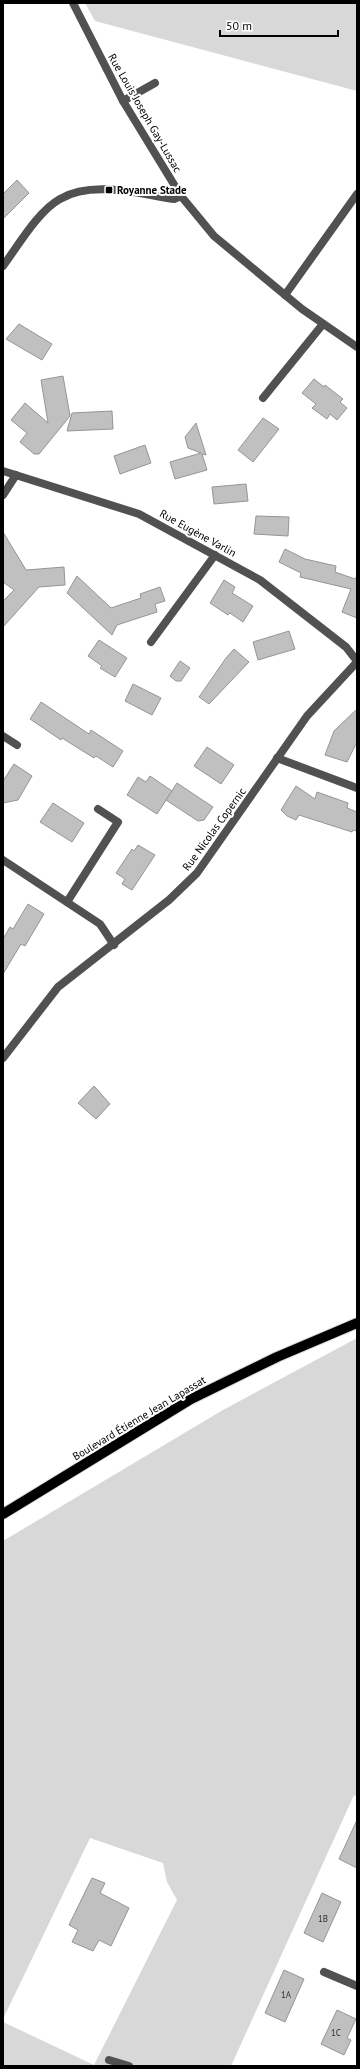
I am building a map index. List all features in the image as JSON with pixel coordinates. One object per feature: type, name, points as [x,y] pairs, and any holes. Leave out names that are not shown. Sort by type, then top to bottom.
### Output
[{"type":"main road","name":"Boulevard Étienne Jean Lapassat","points":[[3,1514],[191,1399],[277,1357],[357,1323]]},
{"type":"street","name":"Rue Louis Joseph Gay-Lussac","points":[[73,3],[123,101],[181,196],[214,236],[284,295],[322,324],[357,347]]},
{"type":"street","points":[[123,101],[155,83]]},
{"type":"street","points":[[3,266],[41,216],[59,199],[73,193],[90,190],[109,190],[174,199],[181,196]]},
{"type":"street","points":[[284,295],[357,194]]},
{"type":"street","points":[[263,398],[322,324]]},
{"type":"street","name":"Rue Eugène Varlin","points":[[3,471],[139,514],[215,555],[260,580],[346,647],[356,665]]},
{"type":"street","points":[[3,495],[16,475]]},
{"type":"street","points":[[151,642],[215,555]]},
{"type":"street","name":"Rue Nicolas Copernic","points":[[3,1058],[58,987],[114,945],[169,900],[197,872],[307,716],[356,665]]},
{"type":"street","points":[[3,736],[18,745]]},
{"type":"street","points":[[277,758],[357,788]]},
{"type":"street","points":[[67,902],[118,822],[98,809]]},
{"type":"street","points":[[3,860],[25,876],[100,924],[114,945]]},
{"type":"street","points":[[324,1972],[357,1986]]},
{"type":"street","points":[[109,2060],[129,2066]]},
{"type":"shaded area","points":[[85,3],[357,3],[357,91],[95,21]]},
{"type":"shaded area","points":[[357,1338],[357,1797],[354,1795],[231,2066],[3,2066],[3,2022],[94,2065],[177,1900],[167,1882],[163,1863],[90,1838],[3,2019],[3,1541],[223,1410]]},
{"type":"building","points":[[17,180],[29,193],[3,219],[3,194]]},
{"type":"building","points":[[19,324],[52,344],[42,360],[6,339]]},
{"type":"building","points":[[63,376],[70,416],[39,454],[34,454],[20,442],[27,433],[11,420],[25,403],[48,423],[41,380]]},
{"type":"building","points":[[314,379],[324,387],[325,385],[343,399],[340,402],[347,408],[337,420],[330,414],[327,419],[312,408],[316,404],[302,393]]},
{"type":"building","points":[[112,411],[113,429],[67,431],[72,413]]},
{"type":"building","points":[[263,418],[279,429],[253,462],[238,450]]},
{"type":"building","points":[[196,423],[206,455],[202,454],[207,470],[175,479],[170,462],[201,453],[188,448],[185,437]]},
{"type":"building","points":[[145,445],[151,463],[120,474],[114,456]]},
{"type":"building","points":[[246,484],[248,501],[214,504],[212,487]]},
{"type":"building","points":[[256,516],[289,517],[288,536],[254,534]]},
{"type":"building","points":[[3,532],[26,570],[64,567],[65,585],[39,587],[3,627],[3,601],[14,590],[3,582]]},
{"type":"building","points":[[285,549],[305,559],[336,566],[335,572],[355,579],[357,576],[357,618],[342,612],[351,589],[300,577],[301,573],[279,562]]},
{"type":"building","points":[[77,576],[111,608],[141,598],[140,594],[160,587],[165,601],[155,604],[157,612],[117,625],[112,635],[67,593]]},
{"type":"building","points":[[224,580],[235,587],[232,593],[253,606],[243,622],[230,613],[228,615],[210,603]]},
{"type":"building","points":[[289,631],[295,649],[258,660],[253,642]]},
{"type":"building","points":[[99,640],[127,658],[115,677],[100,668],[102,666],[88,656]]},
{"type":"building","points":[[234,649],[249,662],[209,704],[199,697]]},
{"type":"building","points":[[180,661],[190,668],[181,681],[176,681],[170,676]]},
{"type":"building","points":[[133,684],[161,698],[152,715],[125,701]]},
{"type":"building","points":[[41,702],[89,734],[91,730],[123,751],[113,767],[96,756],[94,758],[62,738],[61,740],[30,719]]},
{"type":"building","points":[[357,709],[357,742],[347,762],[325,755],[334,731]]},
{"type":"building","points":[[207,747],[234,765],[221,784],[194,766]]},
{"type":"building","points":[[14,764],[32,776],[18,800],[3,803],[3,781]]},
{"type":"building","points":[[150,776],[172,791],[157,814],[127,795],[138,777],[146,782]]},
{"type":"building","points":[[177,783],[213,807],[204,820],[198,821],[166,800]]},
{"type":"building","points":[[296,786],[315,799],[317,792],[348,803],[347,808],[357,812],[357,831],[353,830],[352,832],[299,815],[296,820],[287,816],[281,810]]},
{"type":"building","points":[[53,803],[84,823],[72,842],[40,822]]},
{"type":"building","points":[[138,845],[155,855],[132,890],[122,884],[125,879],[116,873],[132,849],[134,851]]},
{"type":"building","points":[[28,904],[44,914],[25,946],[21,944],[3,974],[3,939],[10,927],[13,929]]},
{"type":"building","points":[[94,1086],[110,1104],[96,1119],[78,1103]]},
{"type":"building","points":[[357,1820],[357,1868],[339,1859]]},
{"type":"building","points":[[92,1878],[105,1883],[100,1893],[129,1908],[111,1946],[99,1940],[93,1951],[72,1942],[78,1930],[69,1925]]},
{"type":"building","points":[[322,1893],[341,1902],[323,1942],[304,1933]]},
{"type":"building","points":[[284,1970],[304,1979],[285,2022],[265,2013]]},
{"type":"building","points":[[337,2010],[356,2019],[347,2038],[351,2040],[344,2055],[321,2044]]},
{"type":"place","name":"Royanne Stade","points":[[109,190]]}]
